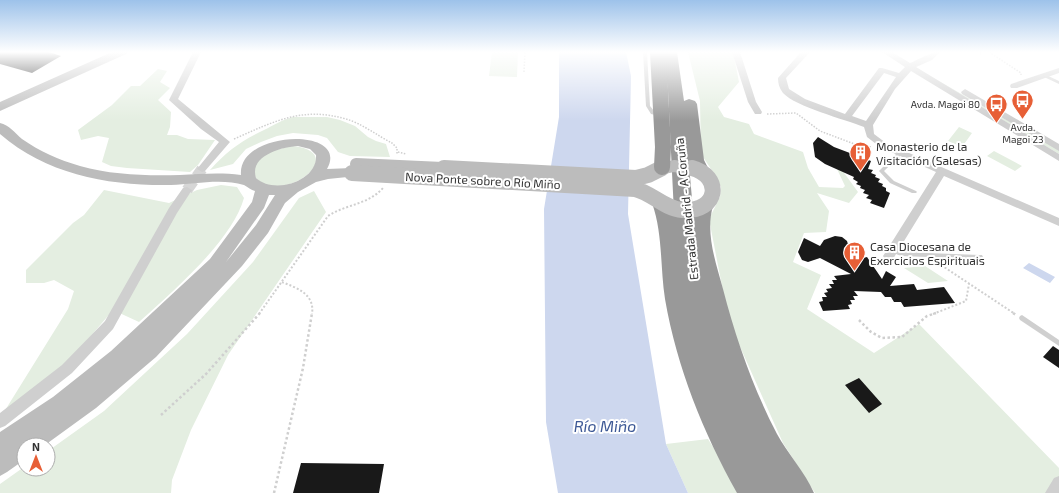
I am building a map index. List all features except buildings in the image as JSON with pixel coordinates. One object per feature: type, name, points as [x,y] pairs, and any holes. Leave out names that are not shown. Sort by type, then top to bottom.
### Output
[{"type":"highway","points":[[656,171],[663,147],[658,75]]},
{"type":"highway","name":"Estrada Madrid - A Coruña","points":[[672,75],[688,251],[701,318],[711,352],[734,413],[763,469],[778,493]]},
{"type":"highway","points":[[685,75],[695,160],[701,172]]},
{"type":"highway","points":[[656,199],[667,222],[676,297],[682,326],[700,386],[710,414],[721,437],[752,493]]},
{"type":"highway","points":[[704,206],[701,212],[700,220],[703,246],[719,319],[752,407],[781,463],[800,493]]},
{"type":"main road","points":[[0,107],[71,75]]},
{"type":"main road","points":[[1,129],[36,154],[76,170],[110,176],[148,180],[236,178],[256,186],[276,191],[292,189],[314,178],[322,168],[324,158],[321,151],[314,145],[304,142],[279,144],[267,149],[257,156],[250,164],[238,171],[215,178]]},
{"type":"main road","name":"Nova Ponte sobre o Río Miño","points":[[324,158],[354,169],[631,188],[641,190],[656,199]]},
{"type":"main road","points":[[0,444],[60,402],[118,357],[173,306],[216,263],[259,204],[262,196],[248,172],[250,164]]},
{"type":"main road","points":[[683,166],[701,172],[713,186],[714,193],[711,200],[704,206],[697,209],[684,210],[669,207],[656,199],[648,186],[656,171],[683,166]]},
{"type":"main road","name":"Nova Ponte sobre o Río Miño","points":[[314,178],[354,169],[630,178],[640,178],[656,171]]},
{"type":"main road","points":[[39,437],[89,402],[149,351],[236,262],[262,229],[280,199],[292,189]]},
{"type":"main road","points":[[0,465],[16,454]]},
{"type":"street","points":[[185,75],[173,100],[204,127],[225,142],[202,169]]},
{"type":"street","points":[[743,75],[752,102],[758,112]]},
{"type":"street","points":[[785,75],[782,78],[784,88],[796,98],[868,125]]},
{"type":"street","points":[[847,117],[878,75]]},
{"type":"street","points":[[898,75],[901,76],[868,125],[870,135],[878,142],[900,153],[1059,222]]},
{"type":"street","points":[[930,75],[1059,158]]},
{"type":"street","points":[[931,75],[1059,148]]},
{"type":"street","points":[[1015,82],[1043,75]]},
{"type":"street","points":[[891,254],[942,171]]},
{"type":"street","points":[[0,421],[67,369],[109,326],[169,217],[187,190]]},
{"type":"street","points":[[1052,493],[1059,483]]},
{"type":"lane","points":[[646,75],[648,106],[651,111],[656,114],[677,117]]},
{"type":"lane","points":[[1043,75],[1059,83]]},
{"type":"lane","points":[[900,153],[881,171],[892,182],[914,192]]},
{"type":"lane","points":[[891,254],[980,257]]},
{"type":"lane","points":[[1022,318],[1059,343]]},
{"type":"path","points":[[1015,82],[1021,75]]},
{"type":"path","points":[[758,112],[767,114],[796,113],[820,131],[829,135],[857,145],[876,147]]},
{"type":"path","points":[[225,142],[279,119],[295,115],[324,114],[347,119],[392,144],[397,148],[397,157]]},
{"type":"path","points":[[161,415],[206,374],[262,310],[328,216],[339,209],[374,198],[385,185]]},
{"type":"path","points":[[927,255],[1022,318]]},
{"type":"path","points":[[274,493],[302,368],[313,308],[305,292],[282,282]]},
{"type":"path","points":[[859,320],[871,332],[882,338],[902,337],[927,316],[949,309],[966,301],[969,284]]},
{"type":"shaded area","points":[[152,75],[164,75],[160,82],[170,88],[158,100],[171,112],[170,127],[167,135],[177,135],[188,139],[215,140],[198,165],[190,172],[111,166],[102,162],[109,138],[98,136],[81,140],[78,130],[112,105],[131,86],[140,86]]},
{"type":"shaded area","points":[[489,75],[517,75],[517,77]]},
{"type":"shaded area","points":[[694,75],[738,75],[739,82],[718,107],[724,117],[749,124],[754,134],[803,152],[808,168],[819,187],[843,188],[845,186],[837,169],[842,170],[858,192],[849,203],[817,193],[829,211],[826,232],[804,233],[793,262],[821,275],[807,309],[874,353],[919,324],[1059,468],[1059,482],[1050,493],[815,493],[783,443],[729,322],[709,219],[720,197],[721,187],[701,154],[700,101]]},
{"type":"shaded area","points":[[928,75],[1059,150],[1059,154]]},
{"type":"shaded area","points":[[293,117],[327,117],[355,126],[368,137],[386,144],[390,157],[350,156],[338,152],[327,138],[318,135],[293,133],[277,136],[261,142],[246,149],[233,164],[210,170],[222,157],[241,142]]},
{"type":"shaded area","points":[[959,127],[972,133],[962,147],[948,141]]},
{"type":"shaded area","points":[[293,146],[307,149],[314,155],[316,161],[313,169],[306,176],[286,185],[275,186],[267,185],[260,182],[256,178],[254,167],[262,157],[269,152]]},
{"type":"shaded area","points":[[994,151],[1022,166],[1015,171],[987,156]]},
{"type":"shaded area","points":[[221,185],[237,187],[244,198],[227,231],[214,248],[184,281],[139,322],[113,310],[72,358],[4,412],[68,309],[74,291],[54,280],[44,283],[26,283],[26,270],[73,223],[84,215],[104,190],[169,203],[197,190]]},
{"type":"shaded area","points":[[314,191],[326,212],[228,355],[191,430],[172,480],[171,493],[0,493],[0,484],[16,473],[16,477],[56,477],[56,445],[104,411],[187,334],[253,262],[299,198]]},
{"type":"shaded area","points":[[925,266],[948,281],[928,283],[904,268]]},
{"type":"shaded area","points":[[708,439],[742,493],[688,493],[666,444]]},
{"type":"water","name":"Río Miño","points":[[559,75],[631,75],[628,214],[666,444],[688,493],[558,493],[546,422],[544,209],[559,117]]},
{"type":"water","points":[[1029,263],[1055,277],[1050,283],[1023,268]]},
{"type":"tunnel","points":[[187,190],[202,169]]},
{"type":"place","name":"Avda. Magoi 23","points":[[1023,120]]},
{"type":"place","name":"Avda. Magoi 80","points":[[996,124]]},
{"type":"place","name":"Monasterio de la Visitación (Salesas)","points":[[861,172]]},
{"type":"place","name":"Casa Diocesana de Exercicios Espirituais","points":[[855,272]]}]
